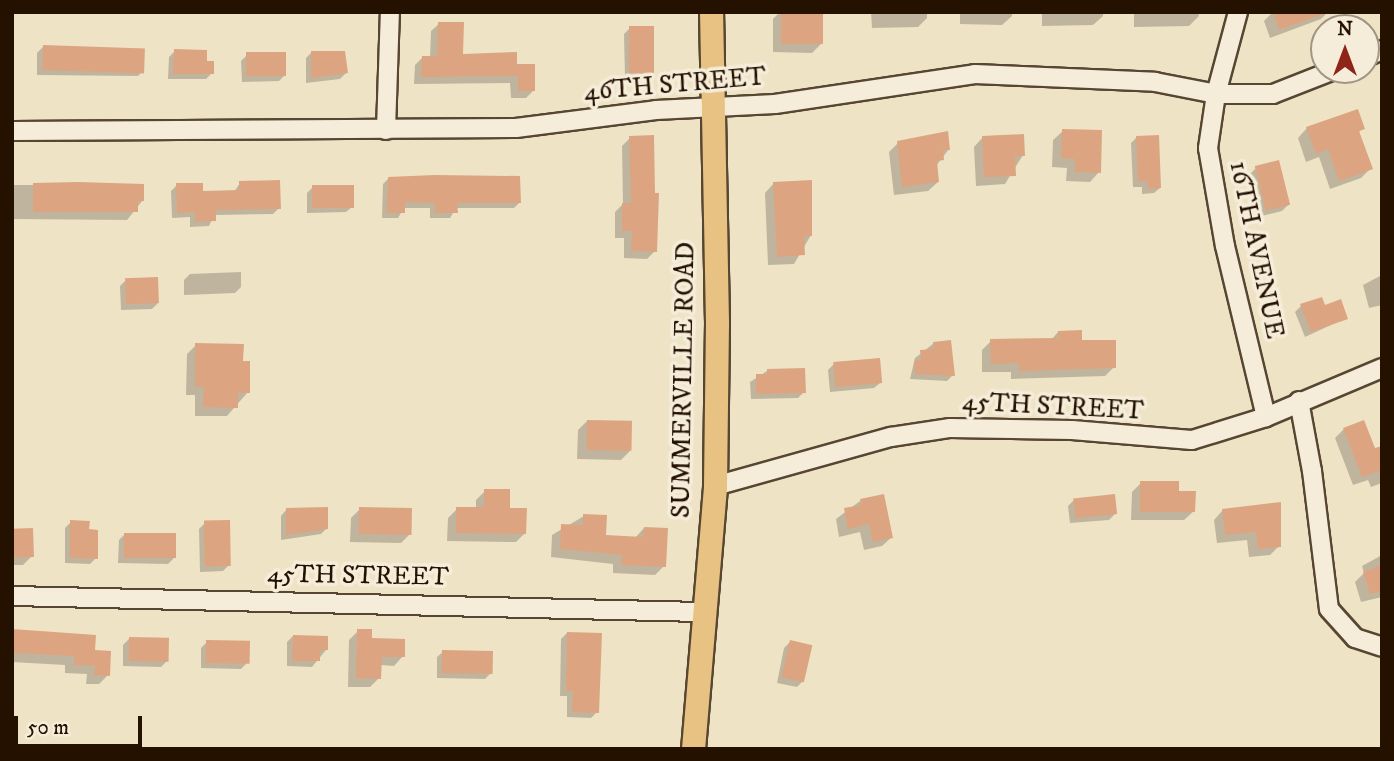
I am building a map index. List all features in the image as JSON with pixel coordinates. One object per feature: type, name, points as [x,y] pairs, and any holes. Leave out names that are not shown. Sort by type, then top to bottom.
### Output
[{"type":"main road","name":"SUMMERVILLE ROAD","points":[[693,749],[715,486],[714,105],[710,12]]},
{"type":"street","points":[[386,130],[390,12]]},
{"type":"street","name":"16TH AVENUE","points":[[1238,12],[1216,94],[1208,148],[1213,187],[1266,417]]},
{"type":"street","name":"46TH STREET","points":[[12,131],[516,128],[714,105],[775,104],[975,74],[1155,82],[1216,94],[1272,94],[1310,79]]},
{"type":"street","name":"45TH STREET","points":[[715,486],[879,440],[950,428],[1072,429],[1192,440],[1266,417],[1382,368]]},
{"type":"street","points":[[1299,401],[1312,471],[1329,609],[1355,638],[1382,647]]},
{"type":"street","name":"45TH STREET","points":[[12,596],[703,612]]},
{"type":"building","points":[[781,12],[823,12],[823,44],[781,44]]},
{"type":"building","points":[[1273,12],[1323,14],[1310,14],[1310,19],[1279,30]]},
{"type":"building","points":[[438,22],[464,22],[463,54],[517,52],[517,64],[535,64],[535,91],[518,91],[518,76],[421,77],[422,56],[437,56]]},
{"type":"building","points":[[629,26],[654,26],[654,73],[629,73]]},
{"type":"building","points":[[43,45],[145,49],[144,74],[42,70]]},
{"type":"building","points":[[174,49],[207,50],[207,61],[214,61],[214,74],[173,74]]},
{"type":"building","points":[[311,51],[345,51],[348,73],[311,78]]},
{"type":"building","points":[[246,52],[286,52],[286,76],[246,76]]},
{"type":"building","points":[[1358,109],[1365,129],[1359,131],[1373,169],[1339,181],[1328,149],[1316,154],[1306,127]]},
{"type":"building","points":[[1062,129],[1102,130],[1101,173],[1075,172],[1075,159],[1061,158]]},
{"type":"building","points":[[948,131],[950,150],[943,150],[944,160],[937,161],[939,182],[902,187],[897,141]]},
{"type":"building","points":[[1024,134],[1025,156],[1015,156],[1016,176],[984,177],[982,136]]},
{"type":"building","points":[[654,135],[655,193],[659,193],[657,252],[631,251],[632,231],[622,231],[622,203],[631,203],[629,136]]},
{"type":"building","points":[[1159,135],[1161,188],[1148,189],[1147,181],[1138,182],[1136,136]]},
{"type":"building","points":[[1279,160],[1290,205],[1266,211],[1255,166]]},
{"type":"building","points":[[520,176],[521,203],[457,203],[458,213],[435,213],[435,203],[405,202],[405,213],[387,213],[388,177]]},
{"type":"building","points":[[280,180],[281,209],[216,210],[216,221],[195,222],[195,212],[177,213],[176,183],[203,183],[203,191],[239,190],[239,181]]},
{"type":"building","points":[[812,180],[812,236],[804,236],[805,255],[777,257],[773,182]]},
{"type":"building","points":[[33,183],[144,184],[144,201],[138,201],[138,212],[33,212]]},
{"type":"building","points":[[312,185],[354,185],[354,208],[312,208]]},
{"type":"building","points":[[158,277],[159,303],[126,304],[125,278]]},
{"type":"building","points":[[1322,297],[1325,305],[1341,299],[1348,319],[1311,332],[1300,304]]},
{"type":"building","points":[[1082,330],[1082,340],[1116,340],[1116,368],[1019,371],[1019,363],[991,364],[990,339],[1058,338],[1058,331]]},
{"type":"building","points":[[951,340],[955,376],[915,374],[914,361],[921,360],[920,350],[934,349],[933,342]]},
{"type":"building","points":[[195,343],[244,344],[243,361],[250,361],[250,393],[238,393],[238,408],[203,407],[204,387],[195,387]]},
{"type":"building","points":[[880,358],[882,383],[835,387],[833,362]]},
{"type":"building","points":[[805,368],[806,393],[756,394],[756,374],[767,374],[767,369]]},
{"type":"building","points":[[587,420],[632,421],[631,451],[586,450]]},
{"type":"building","points":[[1364,420],[1375,448],[1382,446],[1382,470],[1362,477],[1343,428]]},
{"type":"building","points":[[1140,481],[1179,481],[1179,491],[1196,491],[1195,512],[1140,512]]},
{"type":"building","points":[[484,489],[510,489],[510,508],[527,508],[526,534],[456,533],[456,507],[484,507]]},
{"type":"building","points":[[884,494],[893,538],[873,542],[869,524],[848,529],[844,508],[861,505],[860,499]]},
{"type":"building","points":[[1115,494],[1117,514],[1075,518],[1073,498]]},
{"type":"building","points":[[1281,502],[1281,547],[1258,549],[1256,532],[1225,535],[1222,509]]},
{"type":"building","points":[[328,507],[328,529],[286,535],[286,508]]},
{"type":"building","points":[[359,507],[412,508],[412,535],[359,534]]},
{"type":"building","points":[[583,514],[607,515],[606,535],[643,537],[644,527],[668,528],[666,567],[621,565],[622,555],[560,549],[561,524],[583,525]]},
{"type":"building","points":[[70,520],[90,521],[89,529],[98,530],[98,559],[70,558]]},
{"type":"building","points":[[204,520],[230,520],[231,566],[205,566]]},
{"type":"building","points":[[33,528],[34,557],[13,558],[12,529]]},
{"type":"building","points":[[124,533],[176,533],[176,558],[124,558]]},
{"type":"building","points":[[1382,565],[1382,591],[1370,594],[1363,572]]},
{"type":"building","points":[[12,629],[96,635],[95,650],[111,651],[110,676],[94,675],[95,666],[74,665],[74,656],[12,653]]},
{"type":"building","points":[[357,629],[372,629],[372,638],[405,639],[405,657],[382,657],[381,679],[356,678]]},
{"type":"building","points":[[567,632],[602,633],[599,713],[572,712],[573,691],[566,691]]},
{"type":"building","points":[[293,635],[328,636],[328,650],[320,650],[320,661],[292,661]]},
{"type":"building","points":[[129,637],[169,638],[169,662],[129,661]]},
{"type":"building","points":[[206,640],[250,641],[250,664],[206,663]]},
{"type":"building","points":[[790,640],[812,645],[804,682],[781,677]]},
{"type":"building","points":[[442,650],[493,651],[493,674],[442,673]]}]
